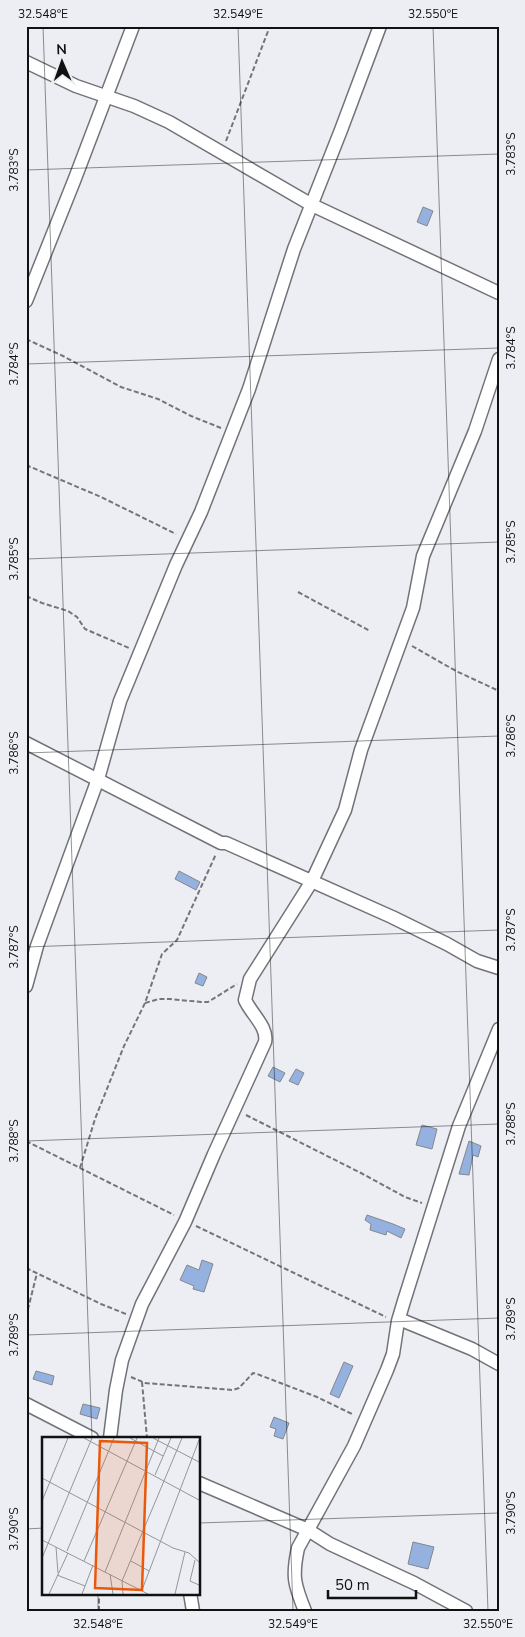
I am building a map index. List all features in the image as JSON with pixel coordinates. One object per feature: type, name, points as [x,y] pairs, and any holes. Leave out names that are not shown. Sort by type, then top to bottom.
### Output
[{"type":"street","points":[[26,301],[133,26]]},
{"type":"street","points":[[26,986],[37,946],[98,779],[120,702],[176,565],[201,512],[232,432],[261,354],[294,249],[380,26]]},
{"type":"street","points":[[26,62],[76,86],[106,96],[169,122],[312,205],[499,292]]},
{"type":"street","points":[[110,1437],[121,1367],[142,1304],[185,1222],[266,1039],[264,1028],[256,1020],[246,1000],[250,979],[312,881],[339,825],[350,797],[362,750],[413,608],[423,556],[475,430],[499,359]]},
{"type":"street","points":[[26,743],[221,843],[226,843],[312,881],[447,944],[477,961],[499,968]]},
{"type":"street","points":[[305,1611],[295,1587],[294,1567],[300,1540],[308,1530],[354,1446],[393,1354],[398,1321],[459,1126],[499,1029]]},
{"type":"street","points":[[398,1321],[472,1349],[499,1364]]},
{"type":"street","points":[[26,1404],[90,1437]]},
{"type":"street","points":[[200,1483],[308,1530],[330,1544],[414,1583],[466,1611]]},
{"type":"street","points":[[190,1594],[193,1611]]},
{"type":"path","points":[[221,151],[270,26]]},
{"type":"path","points":[[26,339],[78,363],[121,387],[158,398],[191,416],[232,432]]},
{"type":"path","points":[[26,465],[101,497],[176,534]]},
{"type":"path","points":[[298,592],[370,631]]},
{"type":"path","points":[[26,596],[68,611],[77,617],[85,629],[140,653]]},
{"type":"path","points":[[407,644],[456,671],[499,691]]},
{"type":"path","points":[[80,1168],[95,1119],[124,1046],[144,1003],[162,954],[177,940],[221,843]]},
{"type":"path","points":[[144,1003],[159,999],[208,1002],[239,983]]},
{"type":"path","points":[[234,1109],[405,1197],[434,1208]]},
{"type":"path","points":[[26,1141],[185,1222],[398,1321]]},
{"type":"path","points":[[26,1268],[112,1310],[137,1317]]},
{"type":"path","points":[[26,1317],[37,1273]]},
{"type":"path","points":[[121,1367],[128,1375],[142,1382],[233,1390],[239,1388],[253,1373],[317,1397],[365,1420]]},
{"type":"path","points":[[142,1382],[147,1437]]},
{"type":"path","points":[[99,1594],[99,1611]]},
{"type":"building","points":[[423,207],[433,211],[427,226],[417,222]]},
{"type":"building","points":[[179,871],[200,882],[196,890],[175,879]]},
{"type":"building","points":[[199,973],[207,977],[203,986],[195,983]]},
{"type":"building","points":[[273,1067],[285,1073],[280,1082],[268,1076]]},
{"type":"building","points":[[296,1069],[304,1073],[298,1085],[289,1081]]},
{"type":"building","points":[[422,1125],[437,1129],[432,1149],[416,1145]]},
{"type":"building","points":[[469,1141],[481,1146],[478,1157],[473,1155],[469,1175],[459,1174]]},
{"type":"building","points":[[367,1215],[405,1229],[401,1238],[387,1231],[386,1235],[370,1230],[371,1224],[365,1220]]},
{"type":"building","points":[[202,1260],[213,1264],[204,1292],[193,1289],[194,1286],[180,1280],[187,1265],[199,1270]]},
{"type":"building","points":[[344,1362],[353,1366],[339,1398],[330,1394]]},
{"type":"building","points":[[36,1371],[54,1376],[52,1385],[33,1379]]},
{"type":"building","points":[[83,1404],[100,1408],[97,1419],[80,1414]]},
{"type":"building","points":[[274,1417],[289,1423],[283,1439],[274,1436],[276,1429],[270,1427]]},
{"type":"building","points":[[413,1542],[434,1547],[428,1569],[408,1564]]}]
